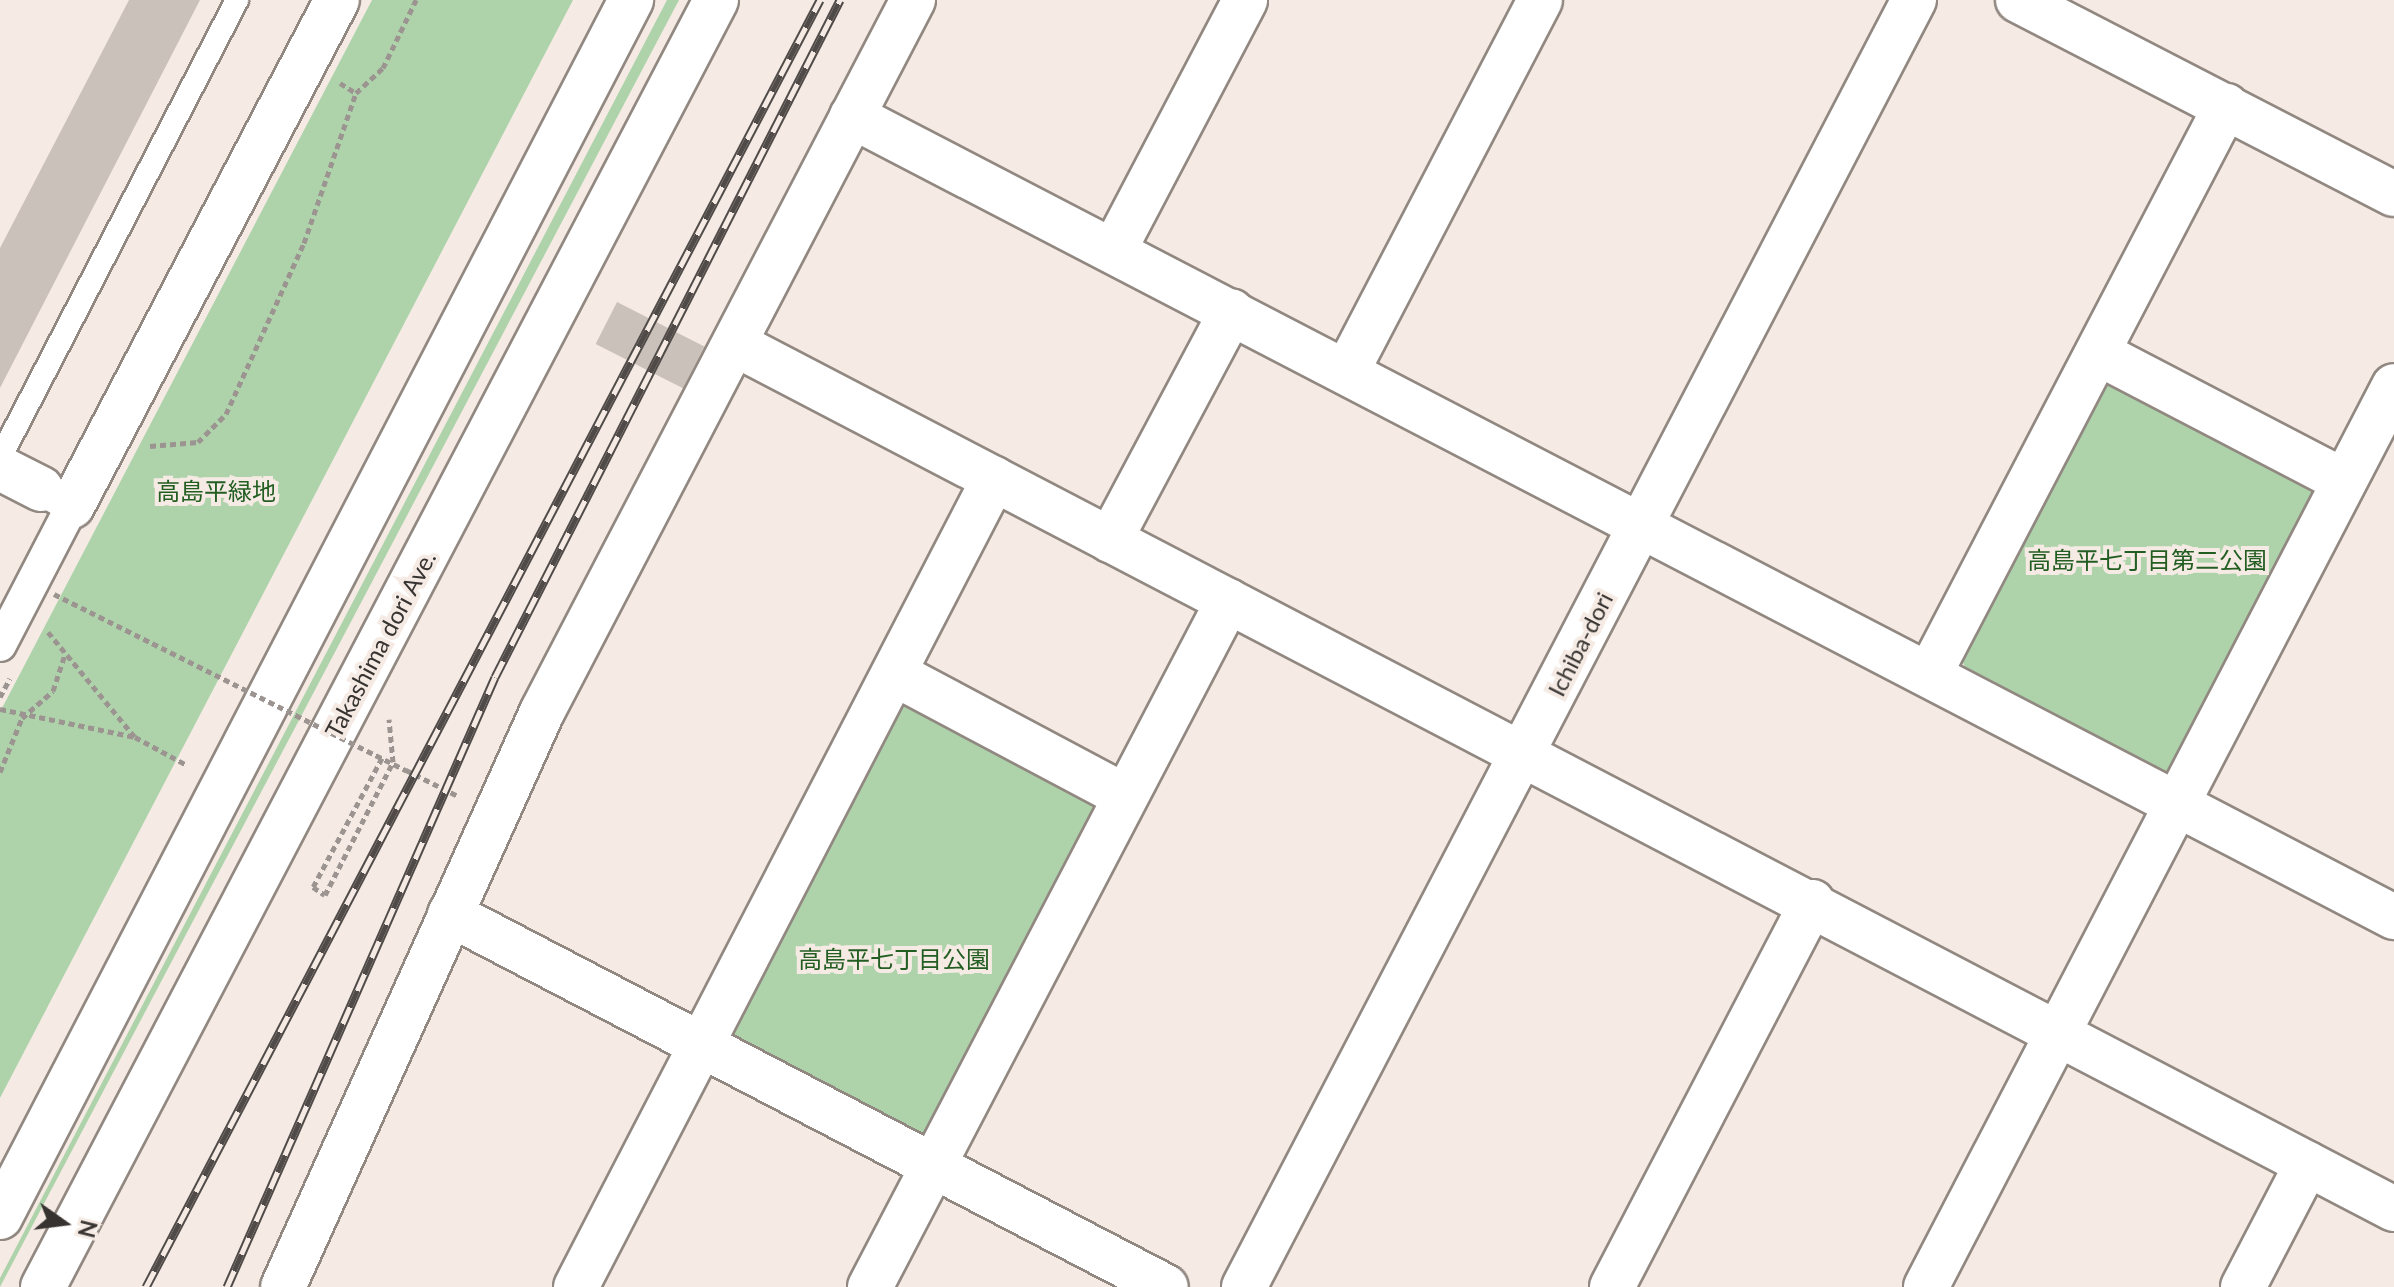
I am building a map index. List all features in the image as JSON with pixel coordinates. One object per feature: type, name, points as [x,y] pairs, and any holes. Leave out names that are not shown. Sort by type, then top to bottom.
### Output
[{"type":"street","points":[[0,645],[19,609],[57,498],[103,446],[337,0]]},
{"type":"street","points":[[0,1217],[631,0]]},
{"type":"street","name":"Takashima dori Ave.","points":[[43,1287],[716,0]]},
{"type":"street","points":[[283,1287],[542,712],[913,0]]},
{"type":"street","points":[[1114,250],[1245,0]]},
{"type":"street","points":[[1347,371],[1540,0]]},
{"type":"street","name":"Ichiba-dori","points":[[1244,1287],[1914,0]]},
{"type":"street","points":[[2018,0],[2394,194]]},
{"type":"street","points":[[1929,675],[2226,106]]},
{"type":"street","points":[[852,116],[2394,917]]},
{"type":"street","points":[[1110,540],[1232,311]]},
{"type":"street","points":[[735,344],[1812,902],[2394,1209]]},
{"type":"street","points":[[2098,353],[2344,481]]},
{"type":"street","points":[[1926,1287],[2394,386]]},
{"type":"street","points":[[0,468],[57,498]]},
{"type":"street","points":[[576,1287],[897,675],[994,479]]},
{"type":"street","points":[[870,1287],[1228,601]]},
{"type":"street","points":[[897,675],[1125,796]]},
{"type":"street","points":[[1612,1287],[1812,902]]},
{"type":"street","points":[[450,914],[1166,1287]]},
{"type":"street","points":[[2243,1287],[2307,1164]]},
{"type":"lane","points":[[0,458],[237,0]]},
{"type":"path","points":[[103,446],[198,442],[226,414],[304,243],[356,93],[383,68],[416,0]]},
{"type":"path","points":[[54,594],[466,800]]},
{"type":"path","points":[[19,609],[65,653],[135,737]]},
{"type":"path","points":[[0,772],[22,718],[53,691],[65,653]]},
{"type":"path","points":[[0,709],[22,718],[135,737],[185,764]]},
{"type":"path","points":[[342,860],[325,895],[313,887],[382,758]]},
{"type":"green space","name":"高島平緑地","points":[[372,0],[573,0],[0,1098],[0,712]]},
{"type":"green space","points":[[667,0],[679,0],[0,1287],[0,1278]]},
{"type":"green space","name":"高島平七丁目第二公園","points":[[2122,380],[2310,478],[2318,498],[2175,768],[2156,775],[1967,675],[1960,652],[2101,385]]},
{"type":"green space","name":"高島平七丁目公園","points":[[916,700],[1092,793],[1097,813],[932,1133],[916,1138],[736,1044],[730,1027],[898,705]]},
{"type":"building","points":[[129,0],[200,0],[0,388],[0,248]]},
{"type":"building","points":[[617,302],[704,346],[683,388],[596,344]]},
{"type":"railway","points":[[146,1287],[820,0]]},
{"type":"railway","points":[[227,1287],[495,677],[840,0]]}]
